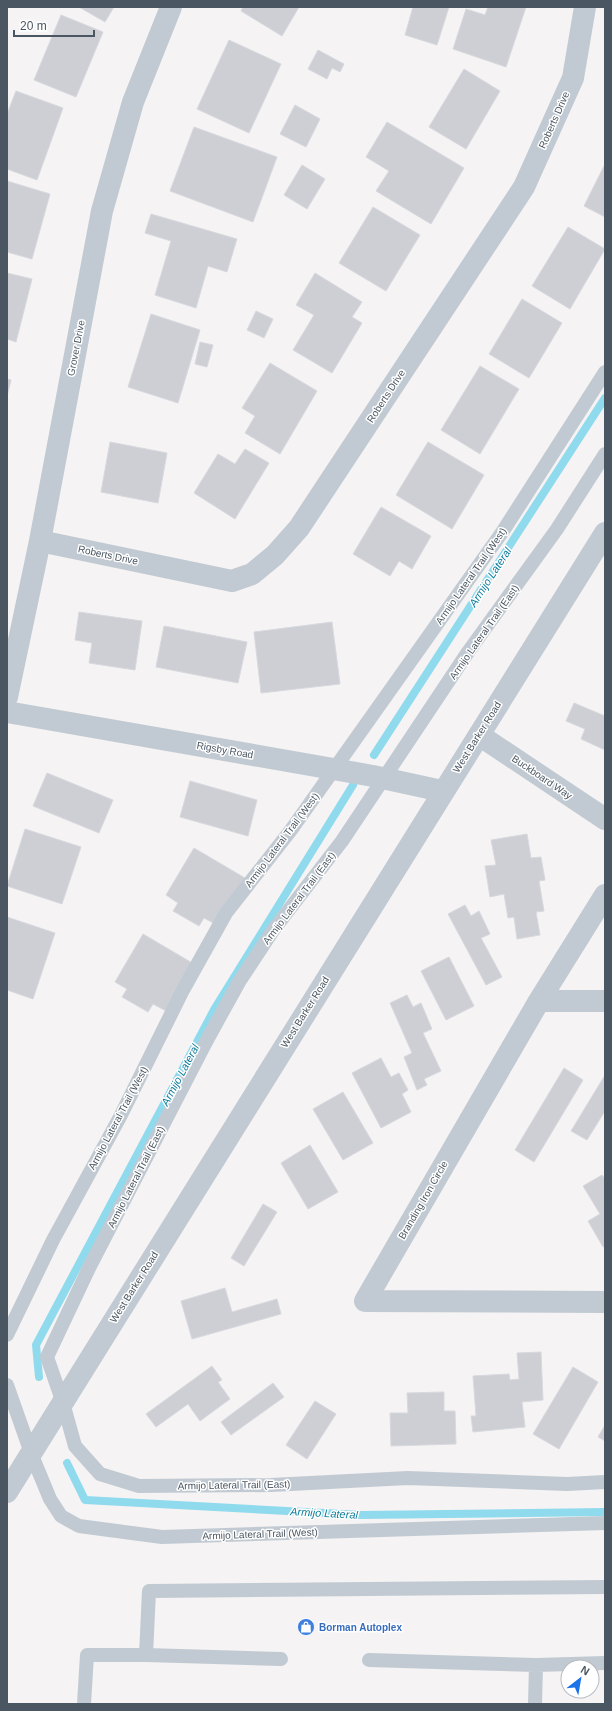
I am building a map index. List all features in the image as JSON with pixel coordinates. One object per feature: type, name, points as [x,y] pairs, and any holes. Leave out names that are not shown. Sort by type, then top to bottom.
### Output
[{"type":"street","name":"Grover Drive","points":[[7,697],[40,541],[102,211],[133,102],[171,7]]},
{"type":"street","name":"Roberts Drive","points":[[40,541],[232,581],[252,574],[275,555],[299,528],[524,187],[573,78],[585,7]]},
{"type":"street","name":"West Barker Road","points":[[7,1492],[442,791],[605,533]]},
{"type":"street","name":"Rigsby Road","points":[[7,712],[335,769],[442,791]]},
{"type":"street","name":"Buckboard Way","points":[[479,734],[605,819]]},
{"type":"street","name":"Branding Iron Circle","points":[[605,895],[539,1000],[365,1300],[605,1302]]},
{"type":"street","points":[[539,1000],[605,1001]]},
{"type":"lane","name":"Armijo Lateral Trail (West)","points":[[7,1335],[52,1240],[120,1117],[182,990],[226,913],[291,830],[503,531],[605,372]]},
{"type":"lane","name":"Armijo Lateral Trail (East)","points":[[605,454],[557,529],[468,652],[342,841],[274,929],[239,982],[207,1040],[89,1268],[47,1357],[63,1403],[75,1446],[100,1474],[140,1486],[271,1485],[408,1478],[567,1484],[605,1482]]},
{"type":"lane","name":"Armijo Lateral Trail (West)","points":[[7,1385],[31,1453],[50,1499],[61,1516],[79,1526],[162,1537],[605,1523]]},
{"type":"lane","points":[[146,1655],[149,1591],[605,1587]]},
{"type":"lane","points":[[84,1704],[87,1655],[146,1655],[281,1659]]},
{"type":"lane","points":[[369,1660],[536,1665],[605,1663]]},
{"type":"lane","points":[[535,1704],[536,1665]]},
{"type":"building","points":[[79,7],[114,7],[105,22]]},
{"type":"building","points":[[243,7],[299,7],[282,36],[241,11]]},
{"type":"building","points":[[413,7],[449,7],[437,45],[405,35]]},
{"type":"building","points":[[488,7],[526,7],[506,67],[453,49],[466,9],[485,15]]},
{"type":"building","points":[[61,15],[103,32],[76,97],[34,80]]},
{"type":"building","points":[[229,40],[281,64],[249,133],[197,109]]},
{"type":"building","points":[[318,50],[344,64],[340,72],[332,68],[327,79],[308,69]]},
{"type":"building","points":[[464,69],[500,91],[466,149],[429,127]]},
{"type":"building","points":[[16,91],[63,108],[37,180],[7,169],[7,114]]},
{"type":"building","points":[[295,105],[320,119],[306,147],[280,134]]},
{"type":"building","points":[[387,122],[464,168],[431,224],[376,191],[389,171],[366,157]]},
{"type":"building","points":[[194,127],[277,157],[253,222],[170,191]]},
{"type":"building","points":[[605,164],[605,217],[584,206]]},
{"type":"building","points":[[302,165],[325,179],[307,209],[284,195]]},
{"type":"building","points":[[7,181],[50,194],[32,259],[7,252]]},
{"type":"building","points":[[373,207],[420,235],[386,291],[339,263]]},
{"type":"building","points":[[151,214],[237,239],[227,272],[208,266],[196,308],[155,295],[171,241],[145,233]]},
{"type":"building","points":[[568,227],[605,249],[570,309],[532,286]]},
{"type":"building","points":[[7,273],[32,279],[16,342],[7,339]]},
{"type":"building","points":[[315,273],[362,302],[352,317],[362,323],[332,373],[293,350],[314,315],[296,305]]},
{"type":"building","points":[[522,299],[562,323],[529,378],[489,354]]},
{"type":"building","points":[[256,311],[273,319],[264,338],[247,330]]},
{"type":"building","points":[[151,314],[200,330],[178,403],[128,387]]},
{"type":"building","points":[[200,342],[213,345],[207,367],[195,364]]},
{"type":"building","points":[[270,363],[317,391],[280,454],[245,433],[255,416],[242,408]]},
{"type":"building","points":[[480,366],[519,389],[480,454],[441,430]]},
{"type":"building","points":[[7,379],[11,380],[7,396]]},
{"type":"building","points":[[110,442],[167,453],[158,503],[101,492]]},
{"type":"building","points":[[428,442],[484,475],[452,529],[396,495]]},
{"type":"building","points":[[245,449],[269,463],[235,519],[194,493],[218,454],[235,464]]},
{"type":"building","points":[[381,507],[431,536],[412,569],[399,561],[390,576],[353,554]]},
{"type":"building","points":[[79,612],[142,621],[135,670],[89,663],[92,643],[75,640]]},
{"type":"building","points":[[332,622],[340,684],[261,693],[254,632]]},
{"type":"building","points":[[164,626],[247,642],[238,683],[156,667]]},
{"type":"building","points":[[574,703],[605,716],[605,750],[581,739],[585,729],[566,721]]},
{"type":"building","points":[[47,773],[113,800],[99,833],[33,806]]},
{"type":"building","points":[[190,781],[257,800],[248,836],[180,817]]},
{"type":"building","points":[[25,829],[81,847],[62,904],[7,886]]},
{"type":"building","points":[[527,834],[531,858],[541,857],[545,880],[539,881],[544,911],[536,912],[540,935],[517,939],[514,917],[508,918],[504,894],[490,897],[485,866],[496,865],[491,840]]},
{"type":"building","points":[[194,848],[245,878],[217,925],[204,918],[199,926],[173,911],[178,903],[166,895]]},
{"type":"building","points":[[465,905],[471,916],[479,911],[490,934],[481,938],[502,977],[486,985],[448,914]]},
{"type":"building","points":[[7,917],[55,933],[33,999],[7,990]]},
{"type":"building","points":[[143,934],[194,964],[166,1011],[153,1004],[148,1012],[122,997],[127,989],[115,982]]},
{"type":"building","points":[[449,957],[474,1006],[446,1020],[421,971]]},
{"type":"building","points":[[407,995],[413,1007],[421,1003],[432,1029],[423,1033],[441,1071],[424,1079],[427,1085],[417,1090],[404,1057],[412,1053],[390,1003]]},
{"type":"building","points":[[381,1058],[391,1077],[399,1073],[408,1090],[402,1094],[411,1112],[381,1128],[352,1073]]},
{"type":"building","points":[[564,1068],[583,1080],[534,1162],[515,1150]]},
{"type":"building","points":[[605,1075],[605,1111],[587,1140],[571,1131]]},
{"type":"building","points":[[343,1092],[373,1143],[343,1160],[313,1109]]},
{"type":"building","points":[[310,1145],[338,1192],[308,1209],[281,1163]]},
{"type":"building","points":[[602,1175],[605,1179],[605,1246],[603,1247],[588,1221],[600,1214],[583,1186]]},
{"type":"building","points":[[263,1204],[277,1212],[244,1266],[231,1258]]},
{"type":"building","points":[[225,1288],[232,1312],[277,1299],[281,1314],[192,1339],[181,1301]]},
{"type":"building","points":[[541,1352],[543,1400],[522,1402],[525,1427],[473,1432],[471,1416],[476,1416],[473,1376],[509,1374],[510,1380],[519,1379],[517,1353]]},
{"type":"building","points":[[212,1366],[222,1380],[218,1382],[230,1399],[200,1421],[188,1404],[156,1427],[146,1414]]},
{"type":"building","points":[[573,1367],[598,1382],[559,1449],[533,1434]]},
{"type":"building","points":[[273,1383],[284,1397],[231,1435],[221,1422]]},
{"type":"building","points":[[444,1392],[444,1411],[455,1411],[456,1444],[391,1446],[390,1413],[408,1413],[407,1393]]},
{"type":"building","points":[[315,1401],[336,1414],[307,1459],[286,1445]]},
{"type":"building","points":[[605,1425],[605,1441],[598,1437]]},
{"type":"waterway","name":"Armijo Lateral","points":[[374,755],[605,398]]},
{"type":"waterway","name":"Armijo Lateral","points":[[39,1377],[36,1345],[215,1008],[353,785]]},
{"type":"waterway","name":"Armijo Lateral","points":[[67,1463],[85,1500],[362,1515],[605,1512]]},
{"type":"place","name":"Borman Autoplex","points":[[306,1627]]}]
